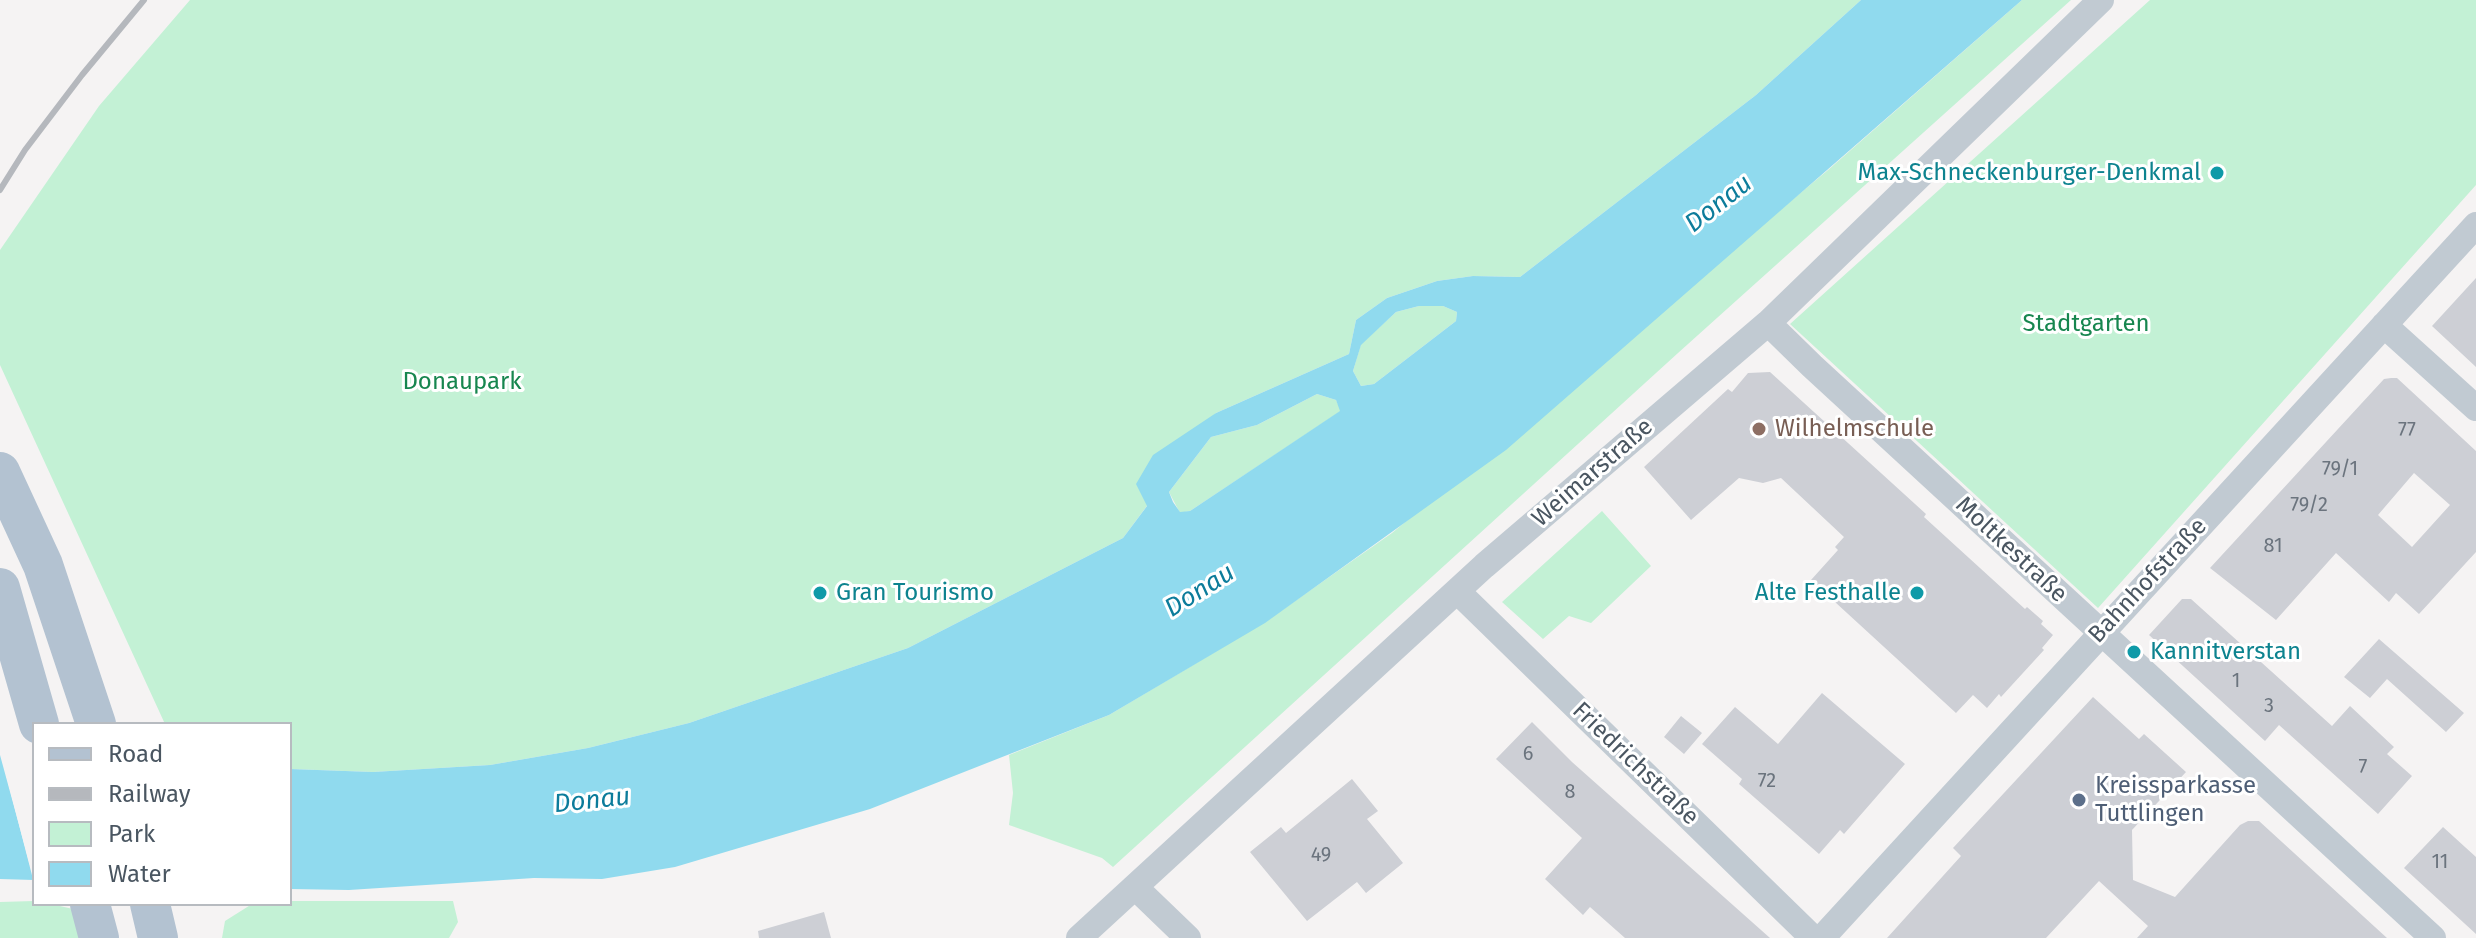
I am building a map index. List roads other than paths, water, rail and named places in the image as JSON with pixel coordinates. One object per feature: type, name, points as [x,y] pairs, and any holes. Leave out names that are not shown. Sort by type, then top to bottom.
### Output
[{"type":"main road","points":[[0,472],[43,565],[95,722]]},
{"type":"main road","points":[[0,588],[34,707]]},
{"type":"main road","points":[[91,906],[99,938]]},
{"type":"main road","points":[[150,906],[158,938]]},
{"type":"street","name":"Weimarstraße","points":[[1079,938],[1457,591],[1768,323],[2101,0]]},
{"type":"street","name":"Bahnhofstraße","points":[[1822,938],[2476,225]]},
{"type":"street","name":"Moltkestraße","points":[[1768,323],[2433,938]]},
{"type":"street","points":[[2384,325],[2476,408]]},
{"type":"street","name":"Friedrichstraße","points":[[1457,591],[1813,938]]},
{"type":"street","points":[[1136,888],[1188,938]]},
{"type":"water","name":"Donau","points":[[1861,0],[2022,0],[1506,450],[1265,623],[1109,715],[870,809],[675,867],[602,879],[534,878],[349,890],[292,889],[292,769],[373,772],[490,765],[588,748],[689,723],[908,648],[1123,538],[1147,506],[1136,484],[1153,455],[1216,413],[1349,354],[1356,320],[1387,298],[1437,281],[1473,276],[1520,277],[1756,95]],"holes":[[[1419,306],[1443,306],[1457,312],[1456,321],[1374,384],[1361,386],[1353,371],[1361,345],[1396,312]],[[1317,394],[1336,400],[1340,411],[1190,511],[1180,512],[1173,502],[1169,492],[1211,437],[1257,425]]]},
{"type":"water","points":[[0,755],[32,880],[0,879]]},
{"type":"railway","points":[[0,190],[25,150],[144,0]]},
{"type":"place","name":"Max-Schneckenburger-Denkmal","points":[[2217,173]]},
{"type":"place","name":"Wilhelmschule","points":[[1759,429]]},
{"type":"place","name":"Gran Tourismo","points":[[820,593]]},
{"type":"place","name":"Alte Festhalle","points":[[1917,593]]},
{"type":"place","name":"Kannitverstan","points":[[2134,652]]},
{"type":"place","name":"Kreissparkasse Tuttlingen","points":[[2079,800]]},
{"type":"park label","name":"Stadtgarten","points":[[2086,324]]},
{"type":"park label","name":"Donaupark","points":[[462,382]]}]
